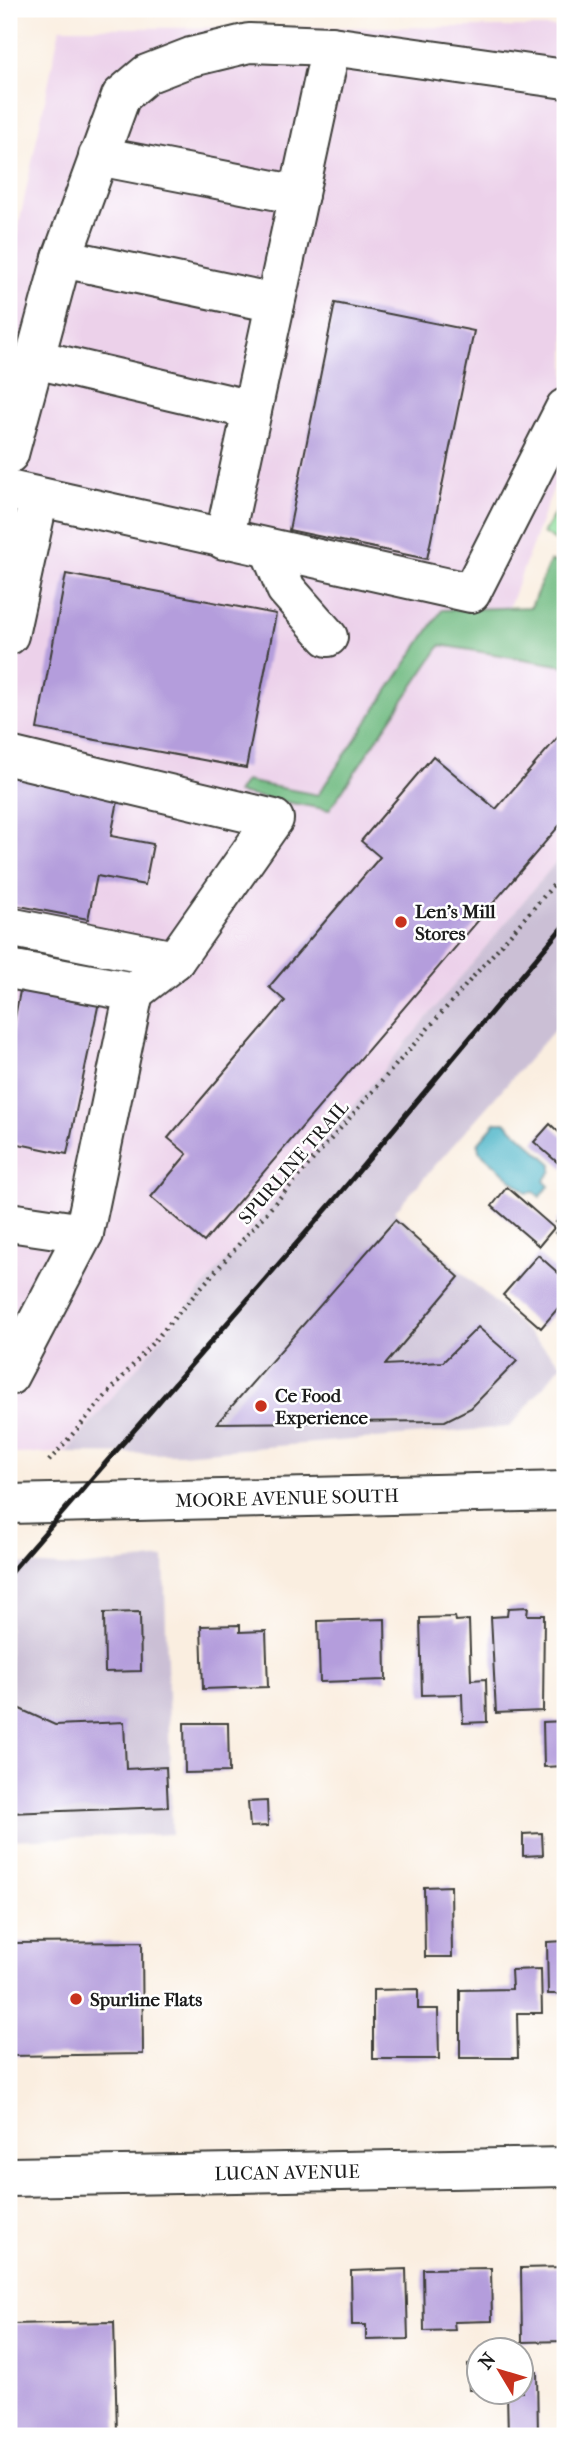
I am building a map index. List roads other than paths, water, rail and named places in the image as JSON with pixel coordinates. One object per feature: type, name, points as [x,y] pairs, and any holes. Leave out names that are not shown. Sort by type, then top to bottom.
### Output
[{"type":"street","points":[[9,454],[62,258],[98,156],[121,96],[146,74],[191,57],[248,43],[331,46],[565,79]]},
{"type":"street","points":[[224,540],[331,46]]},
{"type":"street","points":[[98,156],[299,195]]},
{"type":"street","points":[[62,258],[275,303]]},
{"type":"street","points":[[35,359],[252,410]]},
{"type":"street","points":[[9,635],[24,493],[224,540],[471,593],[565,408]]},
{"type":"street","points":[[271,550],[286,589],[328,637]]},
{"type":"street","points":[[9,755],[274,819],[175,960],[134,992],[84,1233],[9,1376]]},
{"type":"street","points":[[9,927],[175,960]]},
{"type":"street","points":[[9,969],[134,992]]},
{"type":"street","points":[[9,1222],[84,1233]]},
{"type":"street","name":"MOORE AVENUE SOUTH","points":[[9,1504],[565,1491]]},
{"type":"street","name":"LUCAN AVENUE","points":[[9,2177],[565,2167]]},
{"type":"water","points":[[496,1122],[505,1122],[552,1164],[552,1171],[544,1181],[549,1186],[540,1197],[534,1192],[527,1193],[479,1151],[478,1143]]},
{"type":"railway","points":[[9,1574],[337,1197],[565,924]]},
{"type":"place","name":"Len's Mill Stores","points":[[401,922]]},
{"type":"place","name":"Ce Food Experience","points":[[261,1406]]},
{"type":"place","name":"Spurline Flats","points":[[76,1999]]}]
